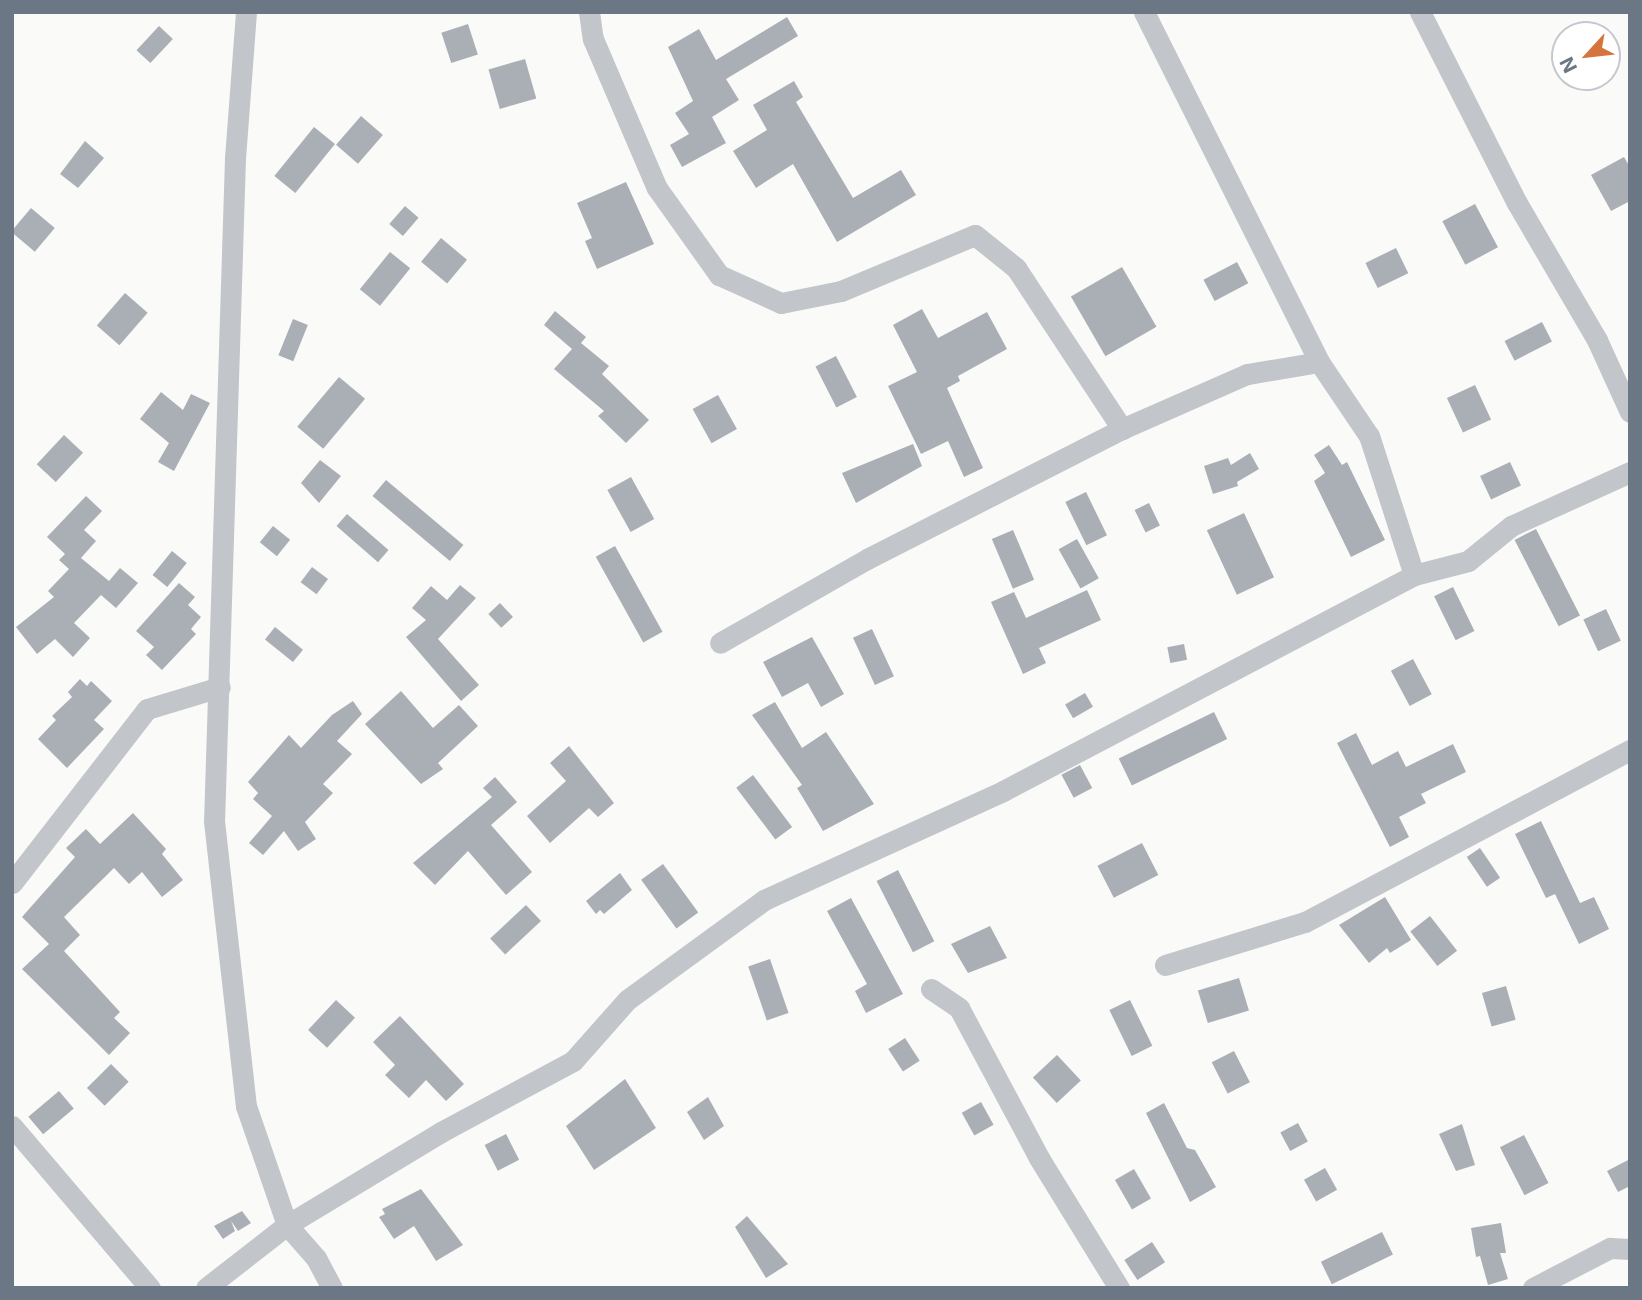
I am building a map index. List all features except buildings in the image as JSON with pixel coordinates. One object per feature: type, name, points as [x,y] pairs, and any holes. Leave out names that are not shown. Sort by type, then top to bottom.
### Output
[{"type":"street","points":[[246,12],[235,158],[214,821],[246,1106],[287,1225],[316,1258],[331,1288]]},
{"type":"street","points":[[589,12],[593,39],[657,188],[719,275],[781,303],[841,291],[975,235],[1016,268],[1122,429]]},
{"type":"street","points":[[1144,12],[1319,362],[1369,436],[1414,575]]},
{"type":"street","points":[[1420,12],[1517,204],[1597,340],[1630,412]]},
{"type":"street","points":[[720,643],[867,559],[1122,429],[1247,374],[1319,362]]},
{"type":"street","points":[[206,1288],[287,1225],[441,1132],[573,1061],[626,1000],[764,900],[1003,791],[1414,575],[1468,561],[1511,526],[1630,472]]},
{"type":"street","points":[[12,883],[147,709],[220,687]]},
{"type":"street","points":[[1165,965],[1305,922],[1630,750]]},
{"type":"street","points":[[931,989],[959,1008],[1038,1158],[1119,1288]]},
{"type":"street","points":[[12,1126],[150,1288]]},
{"type":"street","points":[[1533,1288],[1611,1248],[1630,1249]]}]
